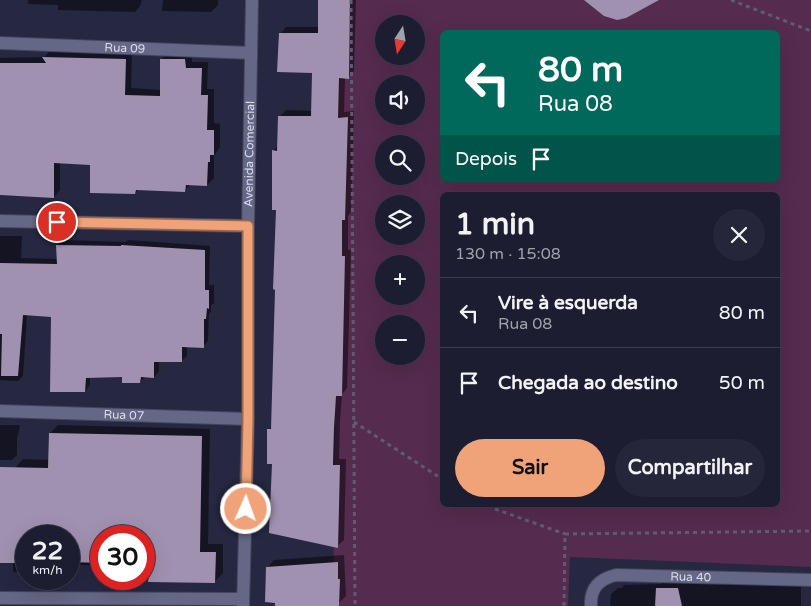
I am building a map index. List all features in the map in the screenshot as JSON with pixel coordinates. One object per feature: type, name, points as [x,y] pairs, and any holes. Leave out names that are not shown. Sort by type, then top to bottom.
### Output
[{"type":"street","name":"Avenida Comercial","points":[[243,603],[248,419],[248,226],[252,0]]},
{"type":"street","name":"Rua 09","points":[[0,43],[251,53]]},
{"type":"street","points":[[0,221],[248,226]]},
{"type":"street","name":"Rua 07","points":[[0,411],[248,419]]},
{"type":"street","name":"Rua 40","points":[[590,606],[592,591],[596,584],[607,577],[616,575],[811,580]]},
{"type":"street","points":[[0,598],[243,603]]},
{"type":"path","points":[[352,0],[354,606]]},
{"type":"path","points":[[730,0],[811,31]]},
{"type":"path","points":[[354,422],[440,478]]},
{"type":"path","points":[[492,507],[565,534],[811,531]]},
{"type":"path","points":[[564,606],[565,534]]},
{"type":"shaded area","points":[[339,0],[811,0],[811,567],[570,557],[568,606],[333,606]]},
{"type":"building","points":[[318,0],[350,0],[349,79],[339,78],[338,118],[348,117],[345,220],[342,220],[342,256],[345,256],[342,396],[336,396],[333,465],[340,465],[338,548],[269,533],[272,464],[267,464],[267,429],[271,429],[276,210],[272,210],[272,150],[277,151],[278,116],[311,116],[312,73],[277,72],[279,33],[318,33]]},
{"type":"building","points":[[584,0],[659,0],[626,18],[617,20],[604,16]]},
{"type":"building","points":[[42,57],[126,59],[125,95],[160,96],[160,59],[185,59],[186,68],[202,68],[201,95],[208,95],[207,130],[214,130],[214,155],[210,155],[210,162],[208,162],[207,186],[186,185],[185,192],[136,190],[135,194],[90,193],[90,165],[54,163],[54,198],[0,195],[0,63],[46,63]]},
{"type":"building","points":[[56,245],[121,245],[205,250],[205,290],[209,290],[209,309],[207,308],[206,319],[204,319],[204,348],[182,347],[182,362],[154,362],[154,378],[141,377],[140,383],[122,383],[122,377],[86,378],[85,392],[50,392],[51,317],[23,315],[18,376],[1,376],[0,263],[57,264]]},
{"type":"building","points":[[49,433],[202,436],[200,552],[216,552],[215,583],[155,582],[155,525],[90,525],[90,563],[80,562],[80,525],[15,525],[15,563],[0,563],[0,467],[48,468]]},
{"type":"building","points":[[338,562],[338,579],[340,579],[339,606],[275,606],[275,603],[265,602],[266,567]]},
{"type":"building","points":[[656,588],[678,588],[682,606],[655,606]]},
{"type":"route","points":[[57,222],[248,226],[246,509]]}]
